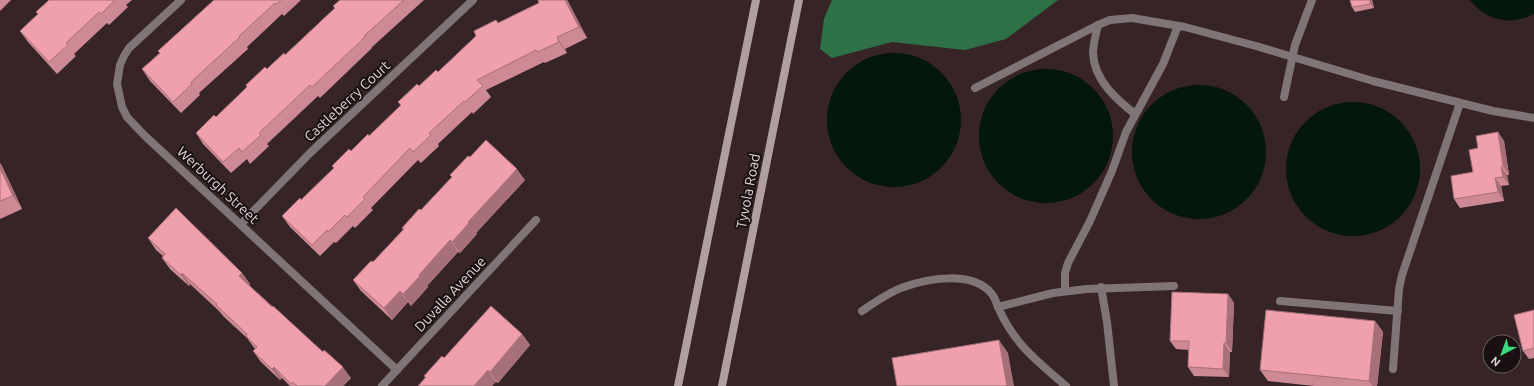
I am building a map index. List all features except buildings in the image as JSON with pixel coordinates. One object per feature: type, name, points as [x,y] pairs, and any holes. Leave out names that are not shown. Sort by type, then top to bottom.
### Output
[{"type":"main road","points":[[678,386],[756,0]]},
{"type":"main road","name":"Tyvola Road","points":[[722,386],[800,0]]},
{"type":"street","name":"Werburgh Street","points":[[181,0],[129,48],[124,56],[118,72],[117,84],[119,98],[127,117],[133,125],[397,370]]},
{"type":"street","name":"Castleberry Court","points":[[241,224],[310,153],[473,0]]},
{"type":"street","points":[[1284,97],[1291,57],[1312,0]]},
{"type":"street","points":[[975,88],[1098,25],[1110,20],[1132,18],[1178,26],[1256,46],[1373,81],[1460,103],[1508,114],[1534,118]]},
{"type":"street","points":[[1098,25],[1093,52],[1098,71],[1108,90],[1135,114]]},
{"type":"street","points":[[1065,292],[1065,273],[1068,263],[1090,221],[1112,171],[1126,132],[1164,64],[1178,26]]},
{"type":"street","points":[[1393,369],[1399,289],[1402,275],[1460,103]]},
{"type":"street","name":"Duvalla Avenue","points":[[382,386],[536,220]]},
{"type":"street","points":[[862,311],[880,298],[905,286],[942,278],[963,279],[976,282],[991,293],[1004,320],[1027,353],[1066,386]]},
{"type":"street","points":[[998,307],[1065,292],[1101,288],[1174,286]]},
{"type":"street","points":[[1101,288],[1107,322],[1114,386]]},
{"type":"street","points":[[1280,300],[1398,311]]},
{"type":"green space","points":[[832,0],[1058,0],[1006,39],[965,50],[892,42],[832,58],[820,49],[824,19]]},
{"type":"shaded area","points":[[1470,0],[1534,0],[1534,14],[1516,20],[1499,19],[1484,13]]},
{"type":"shaded area","points":[[894,53],[919,58],[941,73],[956,95],[961,120],[956,145],[941,167],[919,182],[894,187],[869,182],[847,167],[832,145],[827,120],[832,95],[847,73],[869,58]]},
{"type":"shaded area","points":[[1046,69],[1071,74],[1093,89],[1108,111],[1113,136],[1108,161],[1093,183],[1071,198],[1046,203],[1021,198],[999,183],[984,161],[979,136],[984,111],[999,89],[1021,74]]},
{"type":"shaded area","points":[[1199,85],[1225,90],[1241,100],[1251,110],[1261,126],[1266,152],[1261,178],[1251,194],[1241,204],[1225,214],[1199,219],[1173,214],[1157,204],[1147,194],[1137,178],[1132,152],[1137,126],[1147,110],[1157,100],[1173,90]]},
{"type":"shaded area","points":[[1353,102],[1378,107],[1400,122],[1415,144],[1420,169],[1415,194],[1400,216],[1378,231],[1353,236],[1328,231],[1306,216],[1291,194],[1286,169],[1291,144],[1306,122],[1328,107]]}]
